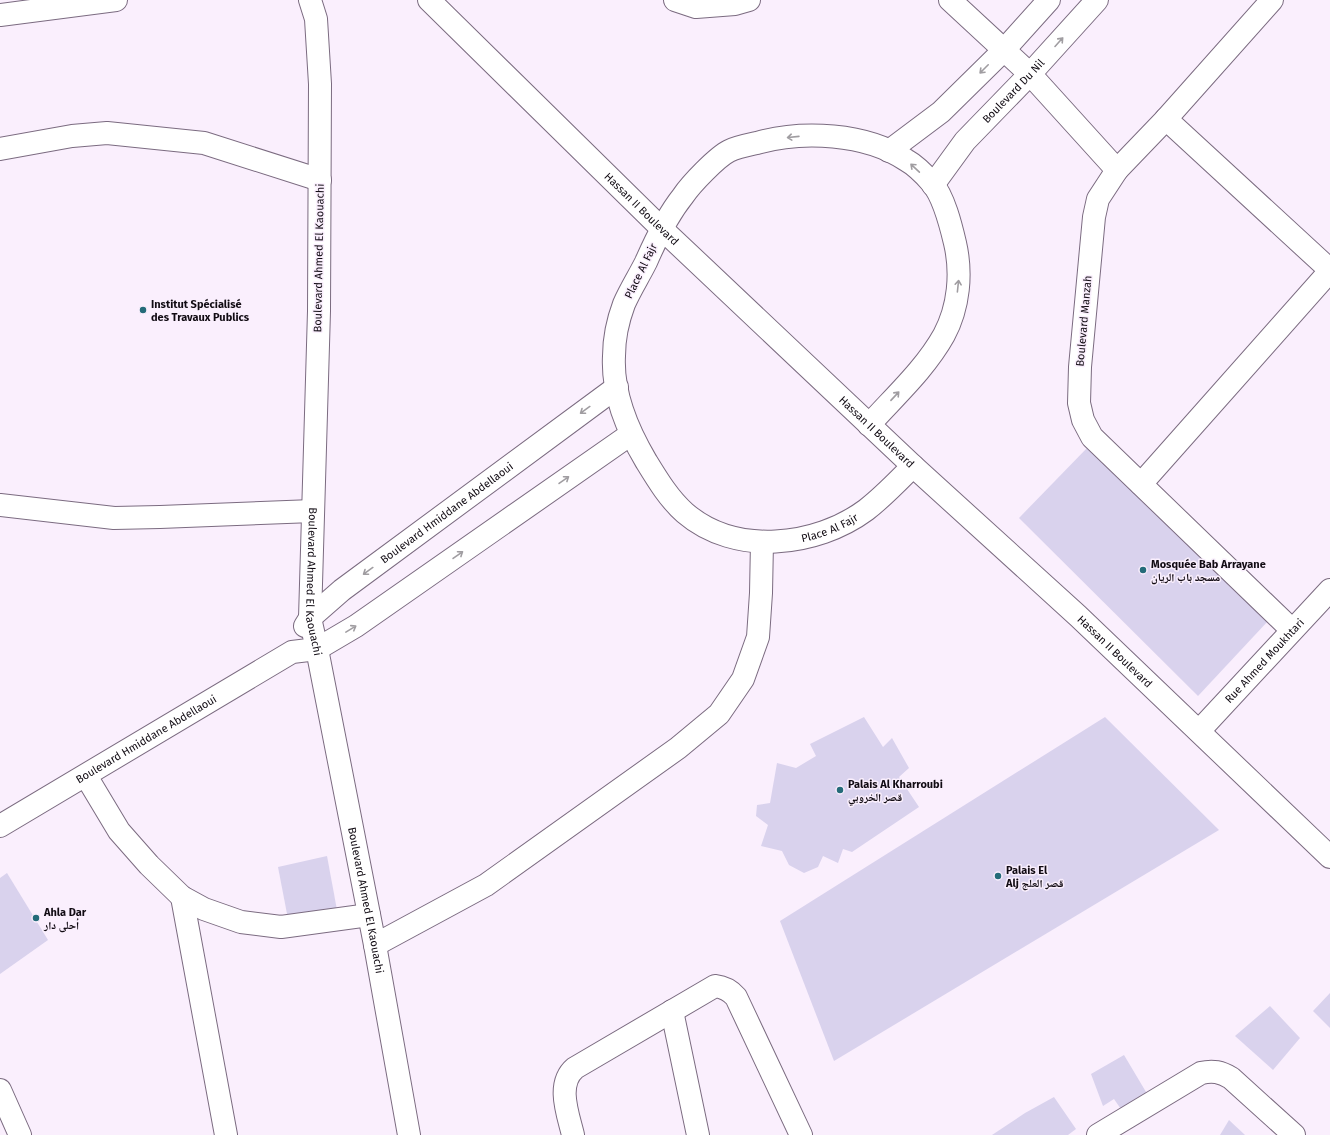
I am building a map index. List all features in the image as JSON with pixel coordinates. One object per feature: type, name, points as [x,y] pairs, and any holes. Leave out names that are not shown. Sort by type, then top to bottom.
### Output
[{"type":"street","points":[[0,14],[116,0]]},
{"type":"street","name":"Hassan II Boulevard","points":[[429,0],[661,228],[913,466],[1078,616],[1330,857]]},
{"type":"street","points":[[675,0],[696,7],[735,4],[749,0]]},
{"type":"street","points":[[950,0],[1030,74],[1117,170]]},
{"type":"street","points":[[890,151],[941,112],[1004,50],[1049,0]]},
{"type":"street","name":"Boulevard Du Nil","points":[[933,185],[965,142],[1030,74],[1097,0]]},
{"type":"street","name":"Boulevard Manzah","points":[[1272,0],[1166,119],[1117,170],[1098,199],[1094,217],[1080,367],[1079,403],[1083,420],[1092,436],[1292,630]]},
{"type":"street","name":"Boulevard Ahmed El Kaouachi","points":[[316,6],[320,84],[320,180],[310,618],[375,945],[409,1135]]},
{"type":"street","points":[[1141,484],[1330,270],[1166,119]]},
{"type":"street","points":[[0,149],[72,136],[107,133],[204,143],[320,180]]},
{"type":"street","name":"Place Al Fajr","points":[[869,425],[919,370],[944,334],[954,308],[958,286],[958,256],[946,213],[933,185],[907,160],[890,151],[854,140],[815,136],[779,138],[730,151],[715,162],[683,195],[661,228],[624,305],[620,318],[614,354],[614,368],[623,413],[630,434],[662,486],[686,514],[718,533],[732,538],[762,542],[786,541],[804,538],[836,528],[865,511],[913,466]]},
{"type":"street","name":"Boulevard Hmiddane Abdellaoui","points":[[292,652],[310,618],[342,590],[617,387]]},
{"type":"street","name":"Boulevard Hmiddane Abdellaoui","points":[[0,826],[292,652],[317,649],[362,621],[630,434]]},
{"type":"street","points":[[0,505],[114,518],[313,511]]},
{"type":"street","points":[[375,945],[486,885],[678,748],[719,714],[743,679],[758,637],[762,542]]},
{"type":"street","name":"Rue Ahmed Moukhtari","points":[[1199,731],[1330,590]]},
{"type":"street","points":[[86,776],[119,831],[149,865],[182,897],[204,909],[241,922],[281,927],[369,915]]},
{"type":"street","points":[[182,897],[226,1135]]},
{"type":"street","points":[[573,1135],[565,1096],[565,1082],[569,1073],[575,1068],[715,986],[721,986],[730,990],[736,997],[801,1135]]},
{"type":"street","points":[[672,1011],[698,1135]]},
{"type":"street","points":[[1099,1135],[1201,1073],[1209,1071],[1220,1072],[1231,1078],[1294,1135]]},
{"type":"street","points":[[0,1090],[20,1135]]},
{"type":"building","name":"Mosquée Bab Arrayane مسجد باب الريان","points":[[1088,447],[1268,621],[1198,696],[1019,518]]},
{"type":"building","name":"Palais Al Kharroubi قصر الخروبي","points":[[864,717],[883,747],[892,738],[909,768],[899,777],[919,807],[852,852],[843,849],[838,863],[823,856],[818,867],[804,873],[789,865],[782,851],[761,846],[768,825],[756,816],[757,805],[770,803],[777,763],[796,768],[816,756],[810,744]]},
{"type":"building","name":"Palais El Alj قصر العلج","points":[[1105,717],[1219,830],[834,1061],[780,921]]},
{"type":"building","points":[[327,856],[337,910],[288,919],[278,867]]},
{"type":"building","points":[[7,873],[48,940],[0,974],[0,878]]},
{"type":"building","points":[[1330,993],[1330,1028],[1313,1011]]},
{"type":"building","points":[[1270,1006],[1300,1038],[1273,1070],[1235,1036]]},
{"type":"building","points":[[1124,1055],[1149,1097],[1125,1115],[1114,1099],[1103,1106],[1091,1074]]},
{"type":"building","points":[[1054,1097],[1076,1129],[1068,1135],[992,1135],[1025,1113]]},
{"type":"building","points":[[1229,1120],[1245,1135],[1220,1135]]},
{"type":"place","name":"Institut Spécialisé des Travaux Publics","points":[[143,310]]},
{"type":"place","name":"Mosquée Bab Arrayane مسجد باب الريان","points":[[1143,570]]},
{"type":"place","name":"Palais Al Kharroubi قصر الخروبي","points":[[840,790]]},
{"type":"place","name":"Palais El Alj قصر العلج","points":[[998,876]]},
{"type":"place","name":"Ahla Dar أحلى دار","points":[[36,918]]}]
